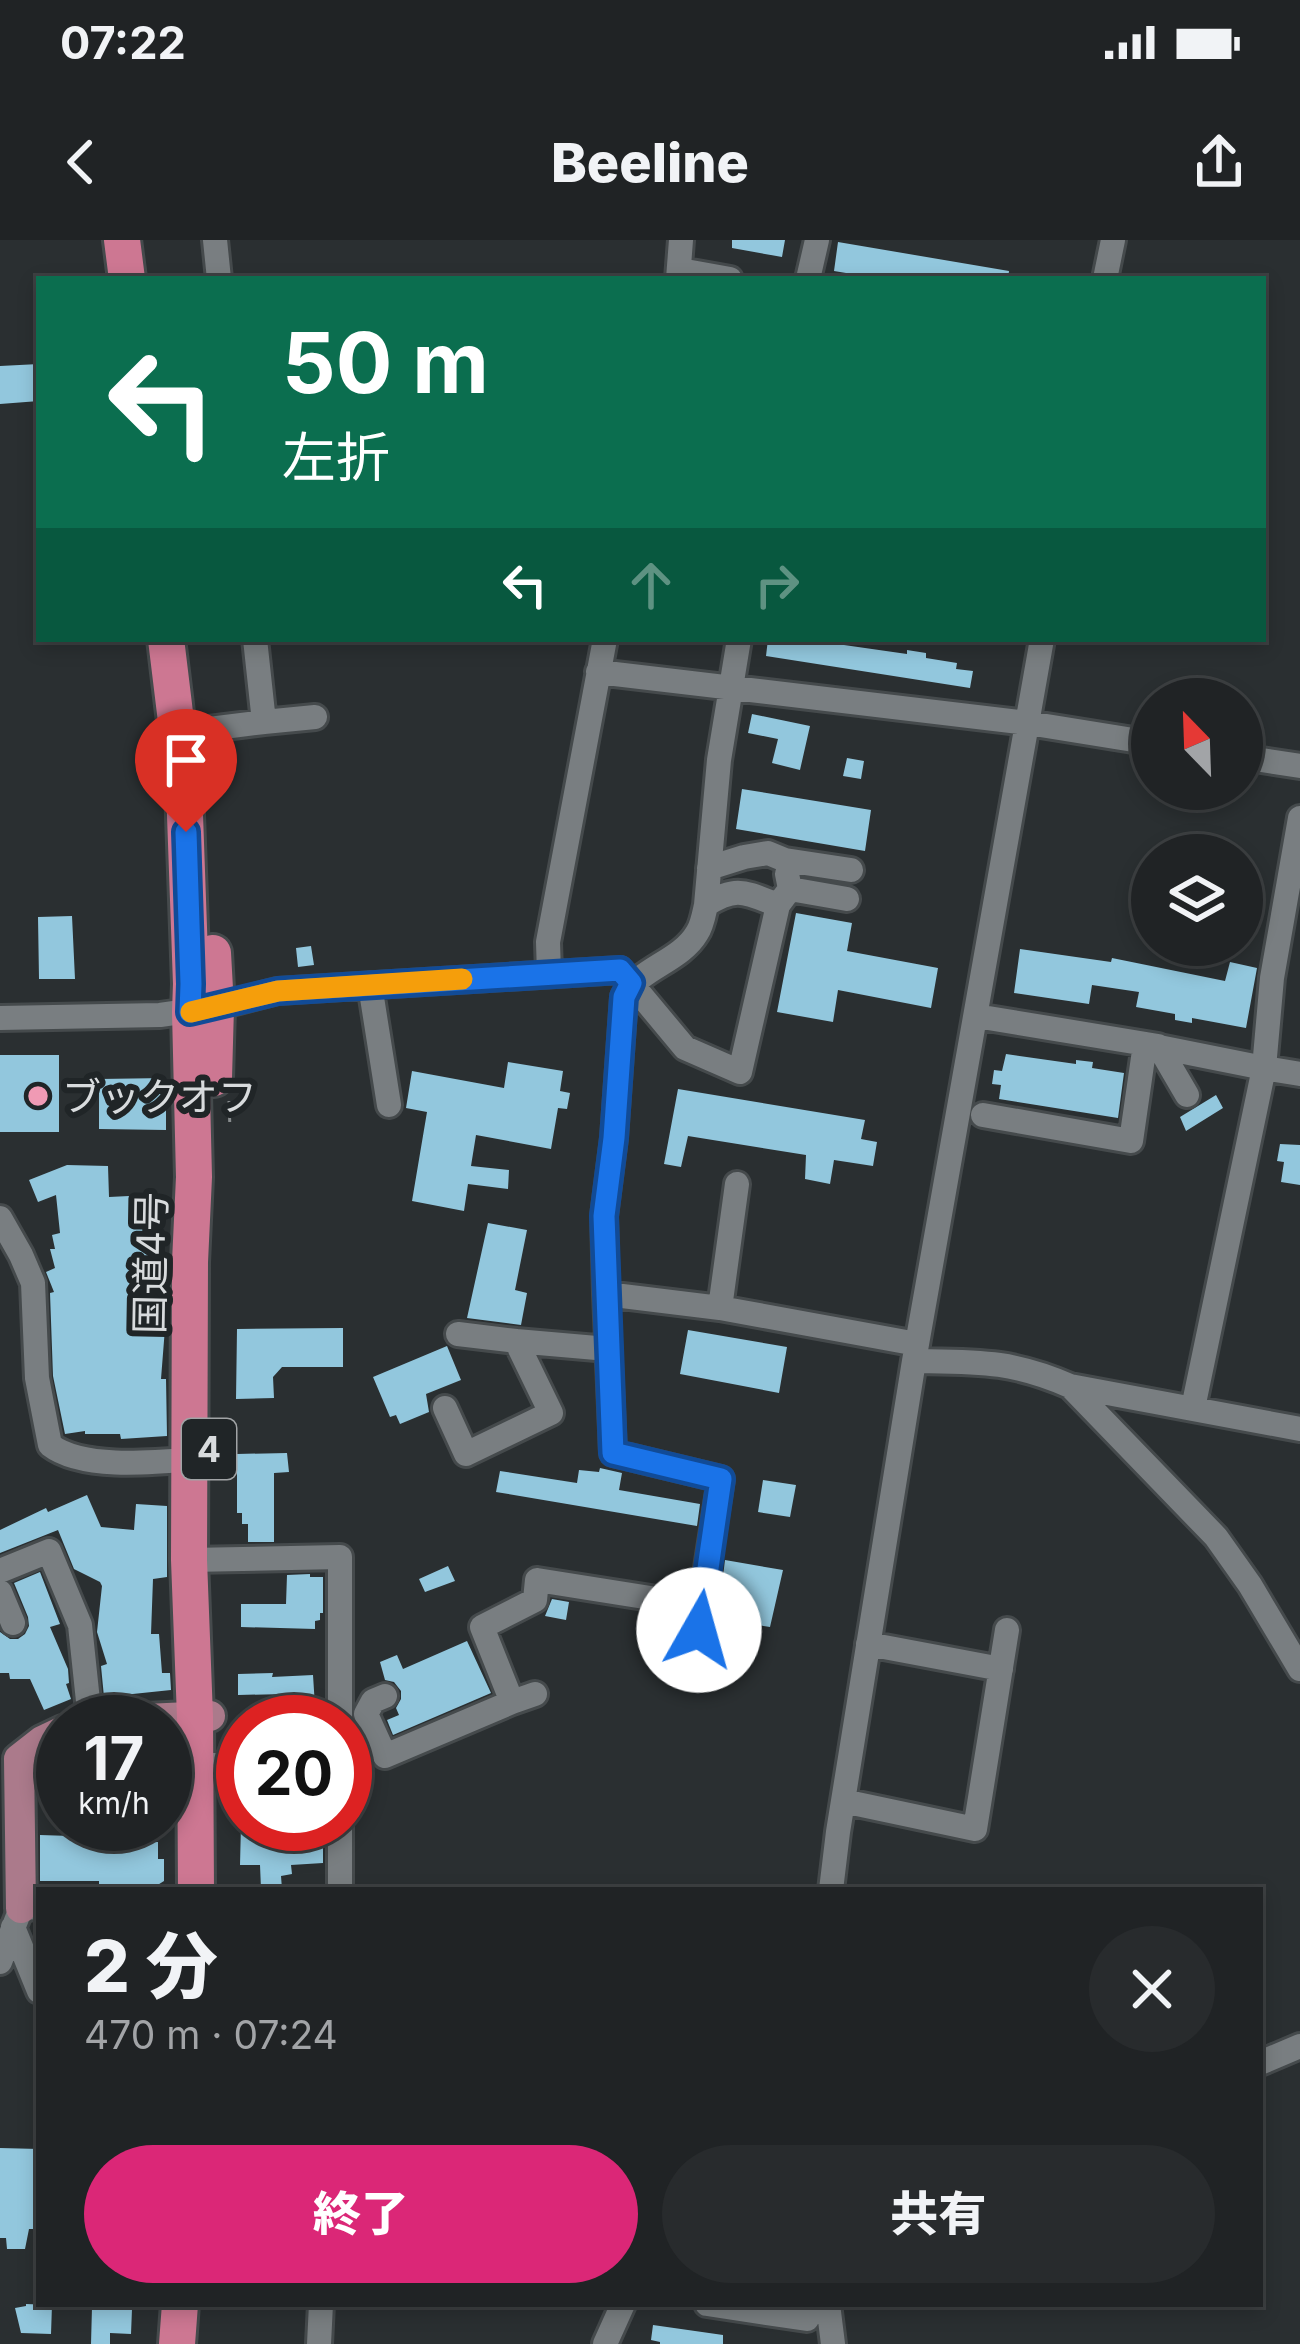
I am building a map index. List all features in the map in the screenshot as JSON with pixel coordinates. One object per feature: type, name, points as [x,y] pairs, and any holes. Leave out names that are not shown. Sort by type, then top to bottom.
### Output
[{"type":"highway","points":[[122,240],[127,276]]},
{"type":"highway","points":[[140,240],[145,276]]},
{"type":"highway","name":"国道4号","points":[[167,642],[188,732]]},
{"type":"highway","name":"国道4号","points":[[186,642],[203,1010],[190,1262],[199,1459],[202,1716],[216,1765],[213,1887]]},
{"type":"highway","name":"国道4号","points":[[196,1887],[216,1765]]},
{"type":"highway","points":[[177,2344],[180,2307]]},
{"type":"highway","points":[[193,2344],[196,2307]]},
{"type":"main road","points":[[192,1716],[202,1716]]},
{"type":"main road","points":[[24,1914],[19,1759],[36,1746]]},
{"type":"street","points":[[215,240],[219,276]]},
{"type":"street","points":[[680,275],[681,240]]},
{"type":"street","points":[[809,276],[817,240]]},
{"type":"street","points":[[1106,276],[1113,240]]},
{"type":"street","points":[[255,642],[264,722]]},
{"type":"street","points":[[549,973],[548,942],[603,642]]},
{"type":"street","points":[[698,1654],[721,1479],[613,1453],[604,1216],[624,997],[631,983],[680,952],[698,933],[706,905],[719,760],[739,642]]},
{"type":"street","points":[[831,1887],[916,1353],[1042,642]]},
{"type":"street","points":[[598,672],[1131,740]]},
{"type":"street","points":[[188,732],[315,717]]},
{"type":"street","points":[[1263,760],[1300,766]]},
{"type":"street","points":[[1193,1408],[1264,1068],[1272,978],[1300,818]]},
{"type":"street","points":[[709,868],[768,853],[851,871]]},
{"type":"street","points":[[0,1018],[203,1010],[278,991],[620,970],[686,1048],[740,1072],[784,897],[785,860]]},
{"type":"street","points":[[706,905],[725,893],[847,899]]},
{"type":"street","points":[[370,985],[389,1105]]},
{"type":"street","points":[[976,1016],[1300,1074]]},
{"type":"street","points":[[1152,1046],[1187,1095]]},
{"type":"street","points":[[983,1114],[1131,1142],[1152,1046]]},
{"type":"street","points":[[720,1308],[736,1184]]},
{"type":"street","points":[[0,1218],[33,1283],[37,1378],[50,1445],[107,1464],[199,1459]]},
{"type":"street","points":[[606,1294],[720,1308],[916,1353],[999,1363],[1039,1372],[1070,1386],[1300,1429]]},
{"type":"street","points":[[458,1334],[608,1349]]},
{"type":"street","points":[[445,1408],[466,1454],[551,1414],[516,1341]]},
{"type":"street","points":[[1070,1386],[1216,1537],[1300,1670]]},
{"type":"street","points":[[0,1571],[50,1551],[80,1625],[84,1695]]},
{"type":"street","points":[[199,1560],[340,1557],[340,1695]]},
{"type":"street","points":[[385,1696],[373,1701],[366,1714],[385,1756],[524,1698],[482,1627],[535,1600],[537,1580],[701,1606]]},
{"type":"street","points":[[0,1592],[13,1623]]},
{"type":"street","points":[[843,1801],[975,1829],[1007,1630]]},
{"type":"street","points":[[868,1644],[1000,1669]]},
{"type":"street","points":[[813,1887],[838,1832]]},
{"type":"street","points":[[340,1851],[340,1887]]},
{"type":"street","points":[[0,1963],[24,1914]]},
{"type":"street","points":[[24,1914],[36,1976]]},
{"type":"street","points":[[1263,2061],[1300,2046]]},
{"type":"street","points":[[319,2344],[321,2307]]},
{"type":"street","points":[[604,2344],[622,2307]]},
{"type":"street","points":[[727,2307],[807,2319],[806,2307]]},
{"type":"street","points":[[828,2307],[833,2344]]},
{"type":"path","points":[[229,1098],[230,1130]]},
{"type":"building","points":[[732,240],[785,240],[782,257],[732,248]]},
{"type":"building","points":[[838,242],[1009,271],[1008,276],[864,276],[834,271]]},
{"type":"building","points":[[36,364],[36,401],[0,404],[0,366]]},
{"type":"building","points":[[768,642],[844,642],[926,653],[926,658],[973,671],[970,688],[766,656]]},
{"type":"building","points":[[752,714],[810,726],[800,770],[772,763],[778,739],[748,733]]},
{"type":"building","points":[[847,758],[864,761],[861,779],[843,776]]},
{"type":"building","points":[[742,789],[871,810],[865,851],[736,829]]},
{"type":"building","points":[[796,913],[852,923],[847,951],[938,968],[931,1008],[838,990],[833,1022],[777,1012]]},
{"type":"building","points":[[72,916],[75,979],[39,979],[38,917]]},
{"type":"building","points":[[311,946],[314,965],[298,967],[296,948]]},
{"type":"building","points":[[1020,949],[1111,962],[1112,958],[1131,962],[1131,966],[1225,981],[1229,966],[1257,968],[1246,1028],[1192,1018],[1192,1023],[1175,1020],[1175,1014],[1136,1007],[1139,992],[1092,985],[1089,1004],[1014,993]]},
{"type":"building","points":[[1006,1054],[1093,1062],[1092,1068],[1124,1073],[1118,1118],[999,1099],[1001,1085],[992,1084],[994,1070],[1002,1071]]},
{"type":"building","points":[[0,1055],[59,1055],[59,1132],[0,1132]]},
{"type":"building","points":[[508,1062],[563,1071],[560,1091],[570,1093],[567,1109],[558,1108],[551,1149],[476,1135],[471,1166],[509,1170],[508,1189],[468,1184],[464,1211],[412,1201],[427,1112],[406,1108],[412,1071],[504,1088]]},
{"type":"building","points":[[166,1078],[166,1130],[99,1129],[99,1079]]},
{"type":"building","points":[[678,1089],[865,1120],[861,1139],[877,1142],[873,1166],[834,1160],[830,1184],[805,1179],[806,1155],[688,1136],[681,1167],[664,1164]]},
{"type":"building","points":[[1216,1095],[1223,1108],[1186,1131],[1180,1117]]},
{"type":"building","points":[[1280,1144],[1300,1145],[1300,1185],[1281,1182]]},
{"type":"building","points":[[67,1165],[108,1166],[109,1197],[129,1196],[129,1211],[142,1211],[143,1252],[159,1251],[155,1304],[156,1323],[165,1328],[161,1379],[166,1379],[167,1436],[121,1439],[120,1434],[65,1434],[53,1376],[50,1293],[54,1292],[46,1272],[55,1268],[52,1235],[60,1233],[56,1195],[38,1202],[29,1180]]},
{"type":"building","points":[[488,1223],[527,1230],[515,1290],[527,1293],[521,1325],[467,1318]]},
{"type":"building","points":[[343,1328],[343,1367],[282,1367],[273,1377],[274,1398],[236,1399],[237,1329]]},
{"type":"building","points":[[688,1330],[787,1347],[779,1393],[680,1374]]},
{"type":"building","points":[[447,1346],[461,1380],[426,1394],[429,1412],[400,1424],[396,1415],[390,1417],[373,1377]]},
{"type":"building","points":[[287,1453],[289,1472],[274,1473],[274,1542],[248,1542],[248,1524],[242,1524],[242,1513],[237,1513],[237,1454]]},
{"type":"building","points":[[600,1468],[622,1473],[619,1490],[700,1504],[697,1526],[496,1492],[500,1471],[577,1483],[579,1470],[599,1472]]},
{"type":"building","points":[[763,1480],[796,1485],[790,1517],[758,1512]]},
{"type":"building","points":[[87,1495],[101,1527],[134,1530],[136,1504],[167,1506],[167,1577],[153,1579],[151,1634],[159,1634],[162,1673],[170,1673],[171,1690],[104,1695],[101,1666],[107,1664],[97,1632],[102,1586],[74,1569],[58,1530],[0,1553],[0,1530],[46,1508],[48,1512]]},
{"type":"building","points":[[725,1560],[783,1570],[770,1627],[738,1622],[742,1606],[720,1601]]},
{"type":"building","points":[[448,1566],[455,1581],[425,1592],[419,1579]]},
{"type":"building","points":[[40,1572],[60,1624],[50,1627],[68,1669],[70,1695],[37,1695],[30,1679],[10,1679],[9,1673],[0,1673],[0,1632],[18,1639],[29,1626],[14,1583]]},
{"type":"building","points":[[287,1575],[323,1577],[323,1613],[315,1629],[241,1627],[241,1604],[286,1604]]},
{"type":"building","points":[[552,1599],[569,1602],[566,1620],[545,1616]]},
{"type":"building","points":[[467,1641],[491,1693],[393,1735],[387,1720],[399,1715],[401,1691],[385,1680],[380,1662],[397,1655],[403,1669]]},
{"type":"building","points":[[238,1674],[313,1675],[314,1695],[238,1695]]},
{"type":"building","points":[[40,1851],[158,1851],[158,1859],[164,1859],[164,1881],[156,1886],[40,1881]]},
{"type":"building","points":[[240,1851],[323,1851],[323,1863],[291,1865],[292,1874],[281,1876],[282,1887],[261,1887],[260,1865],[240,1865]]},
{"type":"building","points":[[0,2148],[36,2149],[36,2229],[29,2229],[25,2249],[7,2249],[6,2238],[0,2238]]},
{"type":"building","points":[[52,2307],[51,2334],[21,2333],[15,2308]]},
{"type":"building","points":[[92,2307],[132,2309],[131,2334],[110,2333],[110,2344],[91,2344]]},
{"type":"building","points":[[653,2325],[723,2335],[723,2344],[660,2344],[651,2340]]},
{"type":"slow traffic","points":[[191,1012],[278,991],[462,979]]},
{"type":"place","name":"ブックオフ","points":[[38,1096]]},
{"type":"route","points":[[186,832],[190,1012],[278,991],[549,973],[620,970],[631,983],[624,997],[604,1216],[613,1453],[721,1479],[699,1630]]}]
